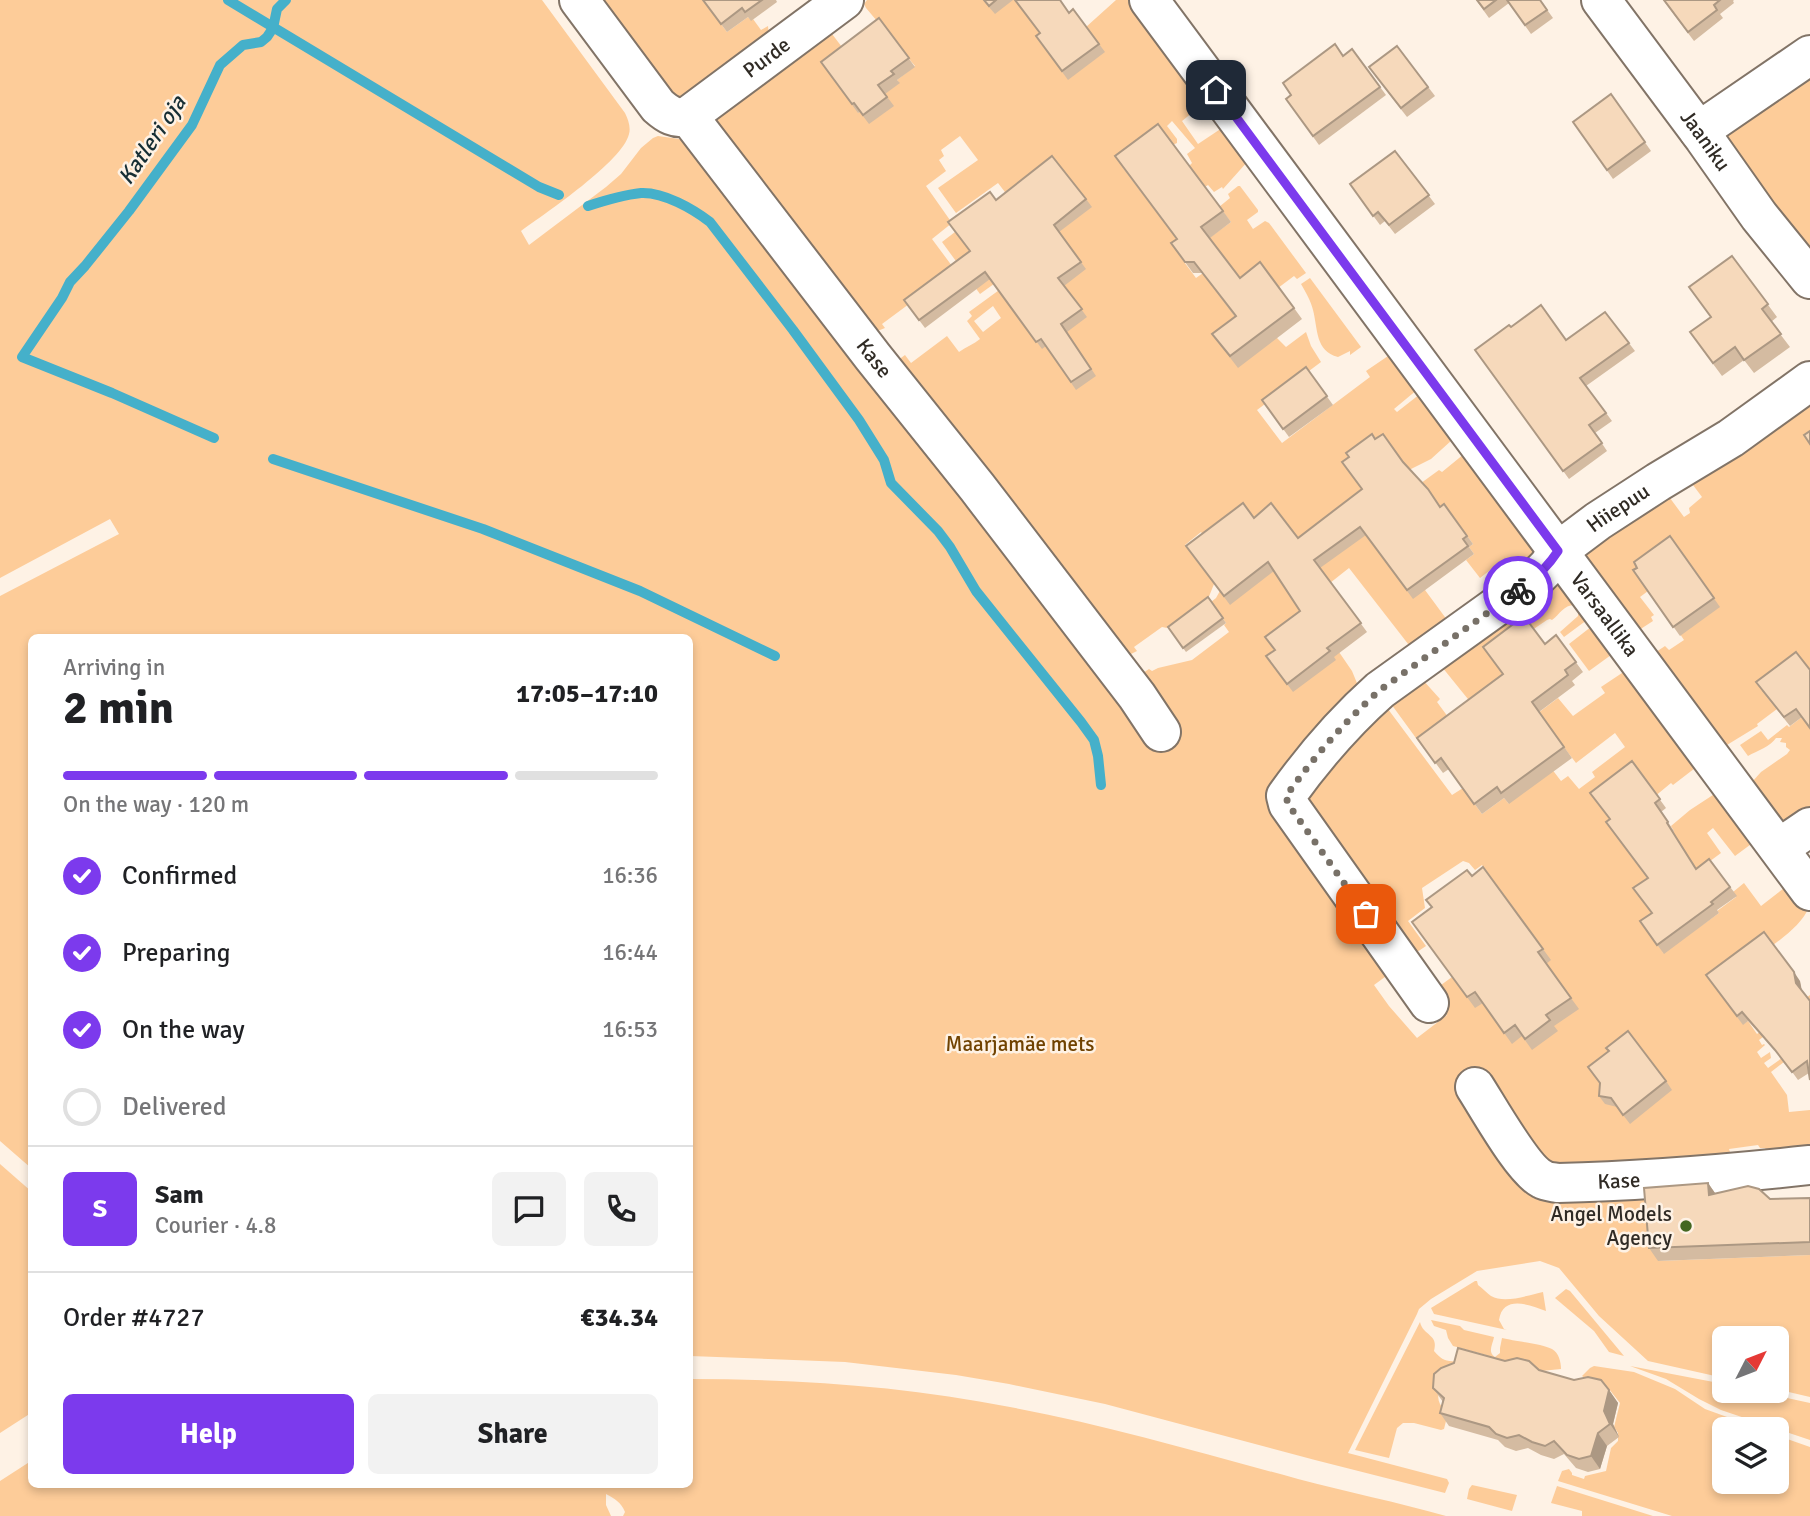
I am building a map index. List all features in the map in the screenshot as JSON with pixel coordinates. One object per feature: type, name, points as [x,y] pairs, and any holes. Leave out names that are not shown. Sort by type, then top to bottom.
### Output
[{"type":"street","points":[[579,0],[658,106],[676,118],[688,116]]},
{"type":"street","name":"Purde","points":[[688,116],[844,0]]},
{"type":"street","name":"Varsaallika","points":[[1149,0],[1810,891]]},
{"type":"street","name":"Jaaniku","points":[[1601,0],[1759,216],[1810,279]]},
{"type":"street","points":[[1699,131],[1810,55]]},
{"type":"street","name":"Kase","points":[[688,116],[1002,520],[1137,696],[1161,732]]},
{"type":"street","name":"Hiiepuu","points":[[1430,1003],[1288,804],[1286,796],[1319,751],[1380,690],[1536,578],[1558,551],[1598,522],[1731,438],[1810,380]]},
{"type":"street","points":[[1779,848],[1810,827]]},
{"type":"street","name":"Kase","points":[[1475,1087],[1526,1165],[1541,1179],[1548,1181],[1558,1183],[1642,1180],[1810,1165]]},
{"type":"green space","name":"Maarjamäe mets","points":[[0,0],[542,0],[625,113],[630,131],[624,145],[599,172],[521,231],[529,245],[606,187],[653,138],[658,136],[679,139],[688,143],[1140,680],[1143,673],[1149,669],[1152,671],[1192,660],[1229,632],[1211,602],[1221,589],[1208,542],[1201,532],[1185,545],[1200,565],[1216,579],[1208,599],[1167,628],[1162,627],[1134,647],[1137,651],[1129,655],[890,366],[905,355],[911,363],[947,336],[959,352],[978,341],[980,339],[967,321],[972,316],[969,312],[1051,252],[998,183],[956,213],[938,188],[978,160],[960,136],[941,150],[944,156],[939,160],[946,171],[926,186],[952,223],[932,239],[955,270],[882,324],[885,328],[875,332],[715,123],[715,116],[829,30],[848,55],[858,113],[899,83],[897,80],[915,66],[866,8],[864,4],[867,0],[1054,0],[1029,19],[1086,27],[1116,0],[1131,0],[1203,104],[1182,121],[1198,144],[1222,128],[1248,161],[1223,189],[1222,187],[1214,192],[1208,185],[1205,187],[1189,166],[1192,163],[1187,154],[1195,148],[1172,121],[1167,126],[1177,143],[1123,168],[1185,250],[1179,255],[1196,278],[1224,258],[1209,238],[1231,222],[1219,207],[1230,198],[1228,194],[1238,186],[1258,210],[1247,220],[1253,229],[1265,221],[1269,223],[1306,273],[1297,279],[1294,276],[1278,288],[1277,338],[1286,347],[1306,332],[1321,362],[1257,410],[1282,443],[1370,377],[1366,371],[1388,356],[1396,358],[1418,389],[1394,409],[1397,412],[1420,394],[1452,440],[1431,459],[1409,470],[1417,486],[1439,470],[1442,472],[1464,454],[1536,554],[1503,579],[1494,567],[1480,578],[1466,560],[1474,554],[1469,547],[1473,544],[1450,513],[1425,590],[1453,628],[1412,649],[1349,568],[1330,583],[1271,645],[1280,658],[1333,657],[1339,652],[1352,671],[1359,688],[1283,780],[1389,974],[1374,985],[1417,1038],[1447,1015],[1430,993],[1452,977],[1456,981],[1527,928],[1482,865],[1475,870],[1463,861],[1422,888],[1425,908],[1408,921],[1426,946],[1411,956],[1298,800],[1382,701],[1452,795],[1463,788],[1482,814],[1504,798],[1509,804],[1476,709],[1442,667],[1536,588],[1562,582],[1591,617],[1564,637],[1560,632],[1578,616],[1574,605],[1567,606],[1552,620],[1547,620],[1491,658],[1534,716],[1558,698],[1573,716],[1605,693],[1601,687],[1625,671],[1699,765],[1673,785],[1671,783],[1613,831],[1634,860],[1674,831],[1671,826],[1690,810],[1716,793],[1758,839],[1735,856],[1713,828],[1707,833],[1721,853],[1698,870],[1640,897],[1658,921],[1663,953],[1719,913],[1717,911],[1736,897],[1733,892],[1744,883],[1761,906],[1788,885],[1808,909],[1802,919],[1780,940],[1713,984],[1743,1024],[1748,1021],[1757,1034],[1810,995],[1810,1002],[1759,1040],[1765,1045],[1757,1052],[1761,1058],[1770,1052],[1771,1058],[1764,1063],[1768,1068],[1782,1058],[1784,1062],[1771,1072],[1787,1095],[1789,1112],[1810,1110],[1810,1156],[1768,1152],[1758,1145],[1729,1149],[1731,1155],[1520,1175],[1621,1190],[1623,1201],[1653,1199],[1658,1261],[1810,1255],[1810,1397],[1789,1392],[1789,1326],[1712,1326],[1712,1375],[1648,1361],[1599,1316],[1559,1268],[1540,1261],[1477,1271],[1419,1309],[1348,1453],[1447,1479],[1449,1483],[1445,1493],[1105,1404],[1009,1384],[845,1362],[693,1356],[693,634],[28,634],[28,1165],[0,1141],[0,596],[119,534],[110,519],[0,578]],"holes":[[[993,306],[1001,318],[983,332],[974,321]],[[1615,733],[1625,747],[1592,772],[1595,777],[1579,789],[1568,776],[1561,781],[1548,764],[1566,750],[1576,763]]]},
{"type":"green space","points":[[601,0],[703,0],[727,32],[748,17],[753,19],[761,30],[768,26],[769,36],[681,97],[670,92]]},
{"type":"green space","points":[[1810,68],[1810,260],[1726,146],[1725,133]]},
{"type":"green space","points":[[955,232],[1009,273],[980,294],[942,242]]},
{"type":"green space","points":[[1310,278],[1361,347],[1350,355],[1350,351],[1338,357],[1321,345],[1312,307],[1301,284]]},
{"type":"green space","points":[[1810,392],[1810,671],[1763,691],[1777,709],[1757,724],[1758,726],[1722,748],[1656,652],[1665,646],[1669,650],[1684,640],[1680,634],[1648,591],[1640,597],[1654,615],[1651,617],[1653,621],[1636,632],[1582,555],[1667,494],[1684,517],[1690,513],[1689,508],[1702,497],[1687,477]]},
{"type":"green space","points":[[1596,623],[1613,652],[1589,671],[1569,644]]},
{"type":"green space","points":[[1422,679],[1440,699],[1437,702],[1451,721],[1424,749],[1386,697]]},
{"type":"green space","points":[[1802,717],[1810,729],[1810,816],[1783,826],[1752,782],[1790,750],[1786,743],[1780,742],[1782,738],[1776,738],[1748,756],[1740,745],[1761,731],[1768,740]]},
{"type":"green space","points":[[0,1164],[28,1188],[28,1415],[0,1433]]},
{"type":"green space","points":[[1475,1281],[1489,1295],[1503,1299],[1543,1292],[1546,1311],[1518,1303],[1511,1304],[1502,1312],[1499,1320],[1507,1330],[1434,1314],[1431,1308]]},
{"type":"green space","points":[[1566,1289],[1624,1356],[1609,1352],[1594,1331],[1555,1298]]},
{"type":"green space","points":[[1431,1320],[1494,1337],[1491,1350],[1495,1357],[1500,1353],[1502,1338],[1547,1347],[1558,1355],[1561,1369],[1541,1371],[1526,1366],[1484,1364],[1486,1355],[1453,1346],[1446,1330],[1434,1326]]},
{"type":"green space","points":[[1420,1322],[1433,1338],[1434,1351],[1441,1358],[1456,1361],[1438,1394],[1442,1407],[1448,1413],[1444,1429],[1403,1423],[1397,1428],[1389,1458],[1355,1450]]},
{"type":"green space","points":[[1594,1366],[1634,1372],[1675,1389],[1705,1409],[1727,1417],[1712,1417],[1712,1494],[1789,1494],[1789,1440],[1810,1447],[1810,1516],[1672,1516],[1558,1481],[1562,1471],[1569,1469],[1572,1475],[1584,1479],[1585,1476],[1606,1471],[1611,1448],[1618,1441],[1618,1433],[1614,1427],[1620,1403],[1609,1389],[1594,1385],[1582,1376]]},
{"type":"green space","points":[[1630,1366],[1712,1382],[1712,1404],[1788,1404],[1789,1398],[1810,1403],[1810,1440],[1789,1433],[1789,1417],[1742,1417],[1699,1399],[1666,1379]]},
{"type":"green space","points":[[693,1379],[770,1380],[891,1389],[1046,1414],[1446,1516],[623,1516],[625,1512],[622,1506],[606,1494],[606,1505],[611,1516],[0,1516],[0,1481],[28,1463],[28,1488],[693,1488]]},
{"type":"green space","points":[[1472,1485],[1517,1495],[1512,1511],[1467,1499]]},
{"type":"green space","points":[[1557,1486],[1653,1516],[1582,1516],[1582,1511],[1551,1503]]},
{"type":"building","points":[[703,0],[762,0],[745,12],[742,8],[721,24]]},
{"type":"building","points":[[984,0],[996,0],[989,6]]},
{"type":"building","points":[[1015,0],[1060,0],[1069,13],[1073,9],[1099,44],[1062,71],[1036,36],[1040,33]]},
{"type":"building","points":[[1477,0],[1496,0],[1484,9]]},
{"type":"building","points":[[1507,0],[1540,0],[1547,10],[1525,25]]},
{"type":"building","points":[[1664,0],[1720,0],[1714,5],[1717,10],[1688,32]]},
{"type":"building","points":[[879,18],[909,58],[891,71],[894,74],[878,85],[887,97],[863,115],[821,62]]},
{"type":"building","points":[[1335,44],[1343,56],[1352,49],[1380,87],[1313,136],[1286,99],[1291,95],[1283,83]]},
{"type":"building","points":[[1397,46],[1428,87],[1401,108],[1369,67]]},
{"type":"building","points":[[1611,94],[1645,142],[1607,170],[1573,122]]},
{"type":"building","points":[[1158,124],[1223,211],[1201,227],[1240,278],[1260,262],[1294,308],[1230,356],[1212,334],[1236,316],[1194,262],[1185,262],[1171,243],[1177,239],[1115,156]]},
{"type":"building","points":[[1395,151],[1429,195],[1389,225],[1378,212],[1373,216],[1350,184]]},
{"type":"building","points":[[1052,156],[1086,199],[1054,225],[1081,262],[1058,278],[1082,309],[1061,324],[1091,369],[1071,382],[1041,339],[1036,342],[985,272],[919,320],[904,300],[970,251],[948,222],[990,192],[996,200]]},
{"type":"building","points":[[1732,256],[1768,304],[1762,309],[1781,334],[1744,360],[1735,347],[1713,363],[1690,332],[1711,317],[1689,287]]},
{"type":"building","points":[[1541,305],[1566,340],[1605,312],[1629,343],[1580,378],[1606,413],[1589,425],[1602,443],[1563,471],[1475,350]]},
{"type":"building","points":[[1306,367],[1327,396],[1283,429],[1262,400]]},
{"type":"building","points":[[1810,431],[1810,444],[1804,435]]},
{"type":"building","points":[[1372,434],[1375,439],[1383,434],[1440,507],[1444,504],[1467,536],[1463,539],[1468,546],[1407,590],[1360,527],[1314,560],[1361,623],[1327,648],[1330,651],[1287,684],[1266,656],[1275,650],[1265,637],[1300,611],[1268,562],[1224,596],[1186,546],[1243,503],[1254,518],[1271,503],[1298,538],[1362,489],[1342,462],[1349,457],[1346,453]]},
{"type":"building","points":[[1670,536],[1714,598],[1673,627],[1633,570],[1637,568],[1634,562]]},
{"type":"building","points":[[1208,597],[1223,618],[1183,648],[1168,627]]},
{"type":"building","points":[[1524,616],[1545,644],[1556,635],[1576,662],[1565,670],[1568,675],[1532,702],[1564,747],[1501,793],[1497,787],[1474,804],[1441,758],[1435,763],[1417,738],[1503,674],[1483,647]]},
{"type":"building","points":[[1796,652],[1810,670],[1810,728],[1796,709],[1784,717],[1756,682]]},
{"type":"building","points":[[1632,761],[1660,799],[1655,803],[1696,869],[1709,859],[1730,887],[1711,902],[1713,904],[1657,945],[1640,921],[1652,913],[1633,888],[1648,878],[1606,822],[1610,819],[1590,793]]},
{"type":"building","points":[[1483,867],[1543,949],[1538,952],[1571,998],[1546,1015],[1550,1020],[1525,1039],[1515,1025],[1504,1033],[1475,992],[1467,997],[1412,922],[1432,907],[1426,900],[1467,870],[1472,876]]},
{"type":"building","points":[[1764,932],[1794,972],[1796,983],[1810,1001],[1810,1080],[1807,1061],[1792,1072],[1742,1012],[1737,1016],[1706,975]]},
{"type":"building","points":[[1628,1031],[1666,1081],[1623,1115],[1611,1098],[1599,1096],[1600,1083],[1588,1067],[1609,1051],[1606,1048]]},
{"type":"building","points":[[1708,1183],[1709,1195],[1748,1186],[1759,1189],[1770,1199],[1810,1198],[1810,1242],[1649,1248],[1644,1188]]},
{"type":"building","points":[[1458,1348],[1505,1361],[1517,1358],[1529,1361],[1539,1370],[1574,1380],[1588,1377],[1601,1380],[1609,1390],[1604,1411],[1610,1424],[1598,1433],[1591,1456],[1579,1459],[1567,1455],[1554,1441],[1545,1446],[1519,1435],[1507,1438],[1496,1434],[1489,1427],[1440,1413],[1444,1398],[1433,1388],[1434,1374],[1454,1363]]},
{"type":"waterway","points":[[228,0],[539,187],[559,195]]},
{"type":"waterway","name":"Katleri oja","points":[[214,438],[22,357],[70,282],[129,211],[192,125],[220,65],[243,45],[261,42],[267,37],[273,28],[277,9],[286,0]]},
{"type":"waterway","points":[[588,206],[627,195],[650,193],[678,202],[710,222],[859,420],[884,460],[891,483],[938,531],[976,591],[1094,740],[1101,785]]},
{"type":"waterway","points":[[273,459],[483,529],[640,591],[775,656]]},
{"type":"way so far","points":[[1366,914],[1288,804],[1286,796],[1319,751],[1380,690],[1518,591]]},
{"type":"place","name":"Angel Models Agency","points":[[1686,1226]]},
{"type":"route","points":[[1216,90],[1558,551],[1536,578],[1518,591]]}]
